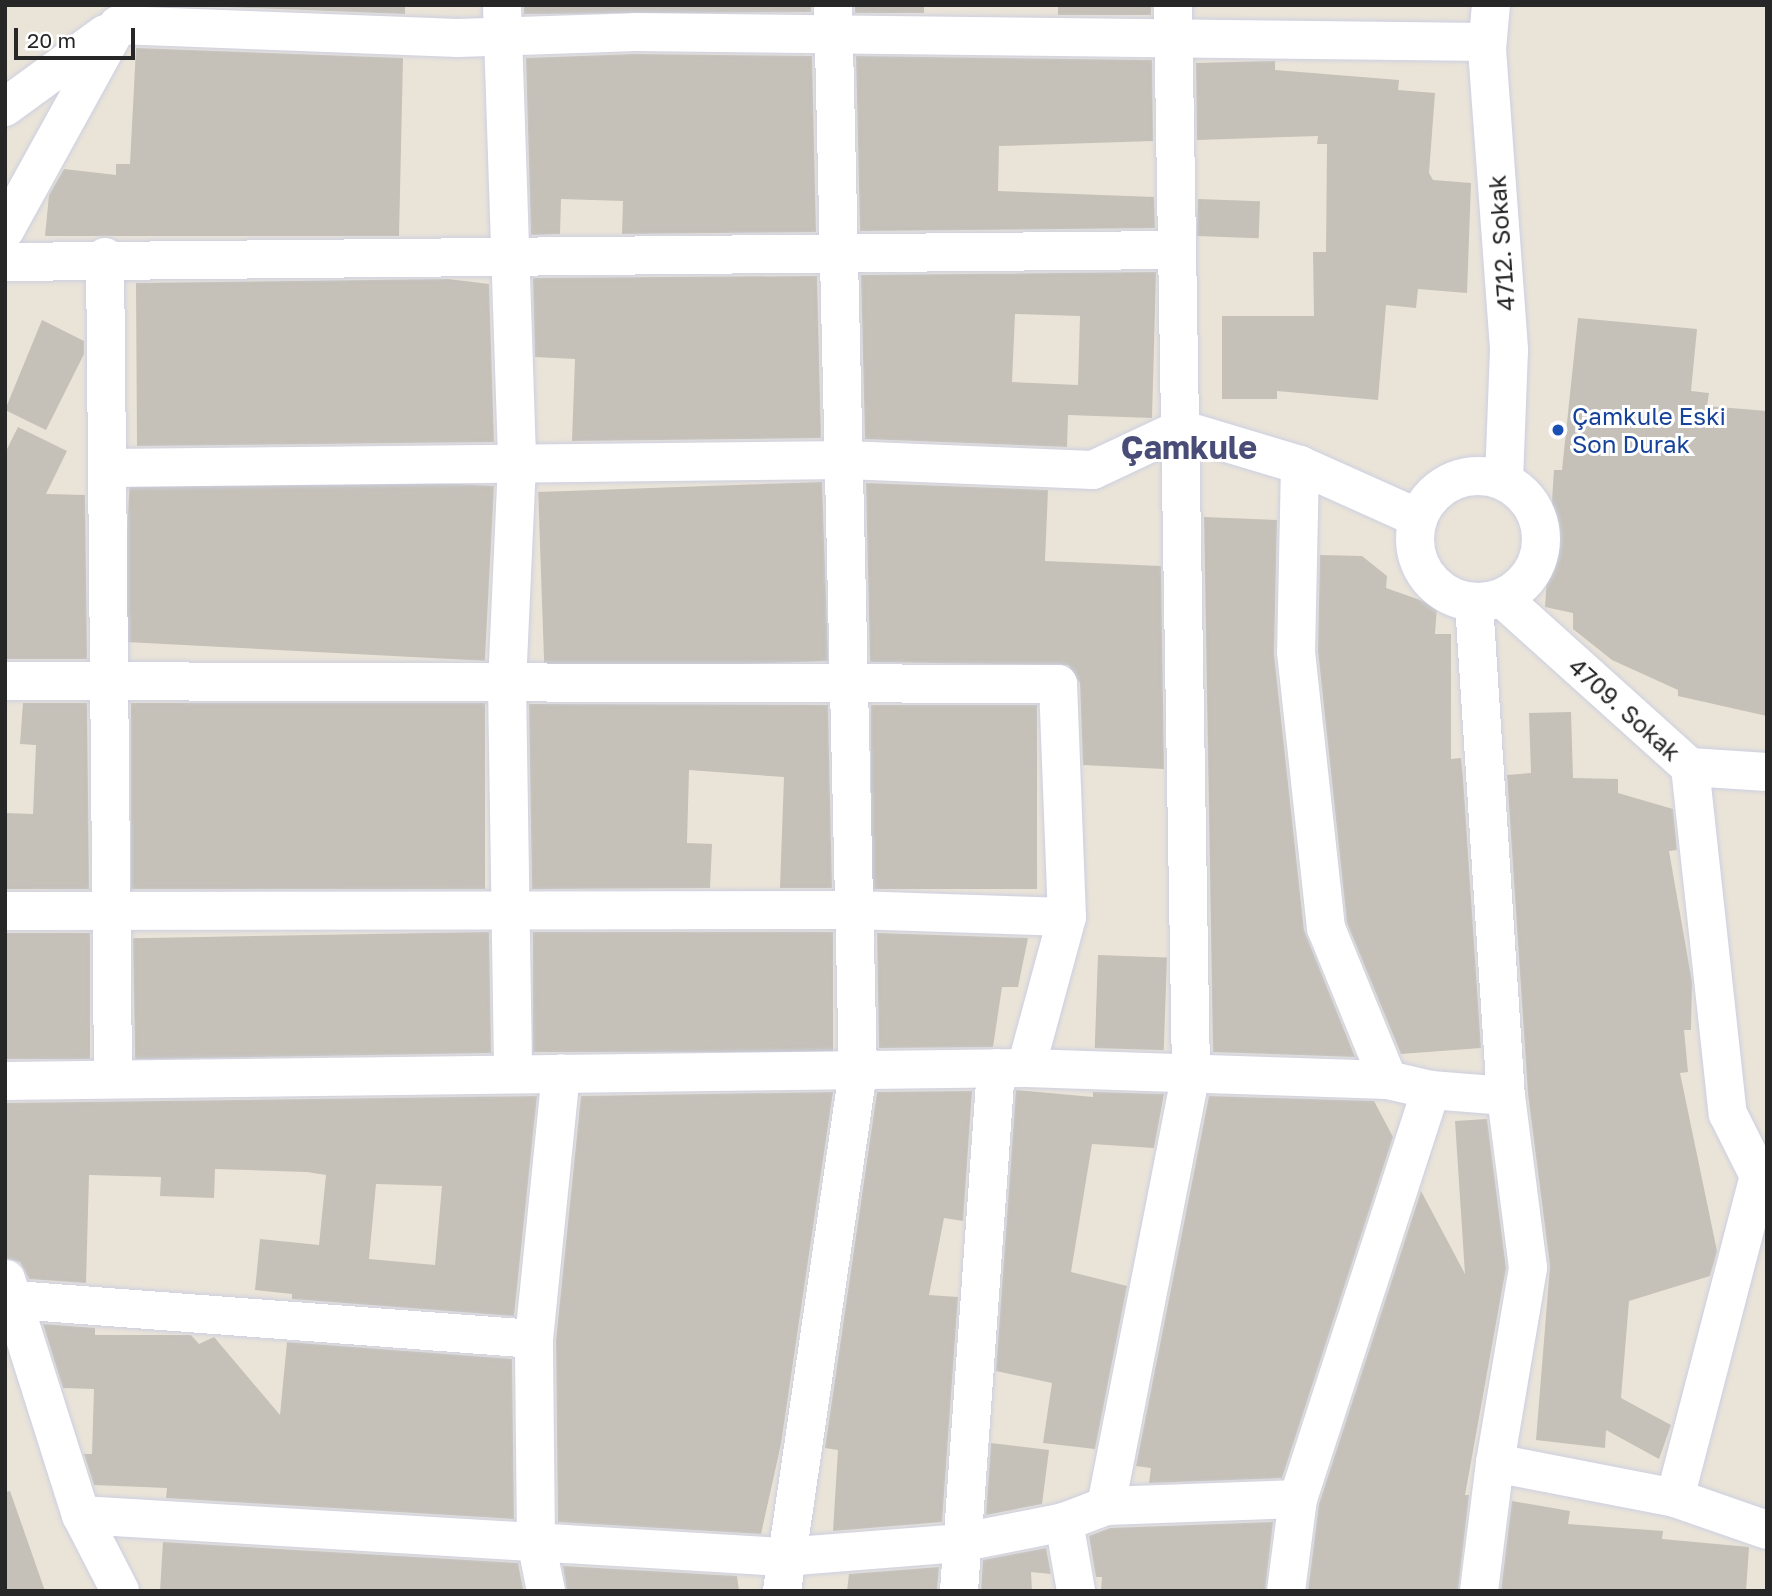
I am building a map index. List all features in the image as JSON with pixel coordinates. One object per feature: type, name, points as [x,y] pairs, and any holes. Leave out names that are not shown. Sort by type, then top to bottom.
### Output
[{"type":"street","points":[[5,230],[120,15]]},
{"type":"street","points":[[5,107],[120,15],[501,21],[1489,24]]},
{"type":"street","points":[[783,1574],[858,1071],[846,460],[835,253],[833,20]]},
{"type":"street","points":[[501,21],[512,257],[517,464],[507,684],[513,1072]]},
{"type":"street","points":[[1106,1506],[1191,1072],[1173,21]]},
{"type":"street","name":"4712. Sokak","points":[[1489,24],[1509,350],[1504,481]]},
{"type":"street","points":[[5,262],[105,257],[512,257],[1175,250]]},
{"type":"street","points":[[105,257],[116,913],[113,1076]]},
{"type":"street","points":[[108,468],[846,460],[1093,470],[1180,429],[1300,465],[1419,518]]},
{"type":"street","points":[[1300,465],[1296,652],[1326,928],[1388,1080]]},
{"type":"street","points":[[1474,477],[1504,481],[1534,509],[1541,551],[1520,587],[1488,600],[1447,594],[1426,576],[1415,539],[1419,518],[1444,485],[1474,477]]},
{"type":"street","points":[[1479,1591],[1495,1462],[1528,1268],[1506,1096],[1488,600]]},
{"type":"street","name":"4709. Sokak","points":[[1488,600],[1690,767],[1767,772]]},
{"type":"street","points":[[5,681],[507,684],[850,680],[1058,684],[1067,917],[1011,1069],[958,1543],[959,1591]]},
{"type":"street","points":[[1675,1498],[1763,1174],[1728,1114],[1690,767]]},
{"type":"street","points":[[5,911],[116,913],[854,910],[1067,917]]},
{"type":"street","points":[[5,1081],[113,1076],[1011,1069],[1191,1072],[1388,1080],[1430,1090],[1506,1096]]},
{"type":"street","points":[[546,1591],[536,1541],[534,1339],[561,1073]]},
{"type":"street","points":[[1286,1591],[1298,1499],[1430,1090]]},
{"type":"street","points":[[120,1591],[81,1515],[10,1289],[534,1339]]},
{"type":"street","points":[[1495,1462],[1675,1498],[1767,1530]]},
{"type":"street","points":[[81,1515],[536,1541],[783,1574],[1064,1522],[1106,1506],[1298,1499]]},
{"type":"street","points":[[1064,1522],[1076,1591]]},
{"type":"building","points":[[174,5],[405,5],[405,14]]},
{"type":"building","points":[[524,5],[811,5],[811,12],[524,14]]},
{"type":"building","points":[[855,5],[924,5],[924,13],[855,13]]},
{"type":"building","points":[[1058,5],[1151,5],[1151,15],[1058,15]]},
{"type":"building","points":[[136,48],[403,58],[399,236],[45,236],[49,195],[64,169],[116,175],[116,164],[130,164]]},
{"type":"building","points":[[635,54],[812,56],[816,232],[622,234],[623,201],[561,199],[560,234],[531,235],[526,58]]},
{"type":"building","points":[[856,56],[1152,60],[1153,141],[999,146],[998,191],[1154,197],[1155,228],[860,231]]},
{"type":"building","points":[[1275,61],[1275,70],[1399,80],[1398,90],[1435,93],[1429,173],[1433,180],[1471,183],[1467,293],[1418,289],[1416,308],[1386,305],[1378,400],[1277,391],[1277,399],[1222,399],[1222,316],[1314,316],[1313,252],[1326,252],[1327,144],[1317,144],[1318,136],[1197,140],[1196,63]]},
{"type":"building","points":[[1198,199],[1260,201],[1259,238],[1197,236]]},
{"type":"building","points":[[1156,272],[1152,418],[1068,415],[1067,447],[865,439],[861,275]],"holes":[[[1015,314],[1080,316],[1078,385],[1012,382]]]},
{"type":"building","points":[[817,276],[821,438],[572,441],[575,359],[535,357],[533,278]]},
{"type":"building","points":[[448,279],[489,284],[494,442],[137,446],[136,283]]},
{"type":"building","points":[[1578,318],[1697,329],[1691,391],[1709,393],[1707,406],[1767,411],[1767,716],[1678,696],[1678,690],[1612,660],[1573,629],[1573,613],[1545,607],[1554,470],[1562,470]]},
{"type":"building","points":[[42,320],[84,341],[84,354],[46,430],[5,410]]},
{"type":"building","points":[[18,427],[67,451],[46,494],[85,495],[87,659],[5,659],[5,453]]},
{"type":"building","points":[[130,467],[494,486],[485,661],[121,642]]},
{"type":"building","points":[[822,482],[828,661],[544,671],[538,492]]},
{"type":"building","points":[[866,483],[1048,490],[1045,561],[1161,566],[1164,769],[1083,765],[1080,683],[1068,665],[870,662]]},
{"type":"building","points":[[1204,517],[1277,520],[1274,654],[1304,930],[1355,1057],[1213,1052]]},
{"type":"building","points":[[1320,555],[1362,556],[1387,576],[1386,588],[1437,606],[1435,634],[1451,634],[1451,759],[1461,758],[1481,1048],[1401,1054],[1347,923],[1318,651]]},
{"type":"building","points":[[23,703],[87,703],[89,889],[5,889],[5,813],[33,814],[36,745],[20,744]]},
{"type":"building","points":[[131,703],[485,703],[485,889],[131,889]]},
{"type":"building","points":[[529,704],[828,705],[832,888],[780,888],[784,777],[689,770],[687,843],[712,844],[710,888],[532,889]]},
{"type":"building","points":[[871,705],[1037,705],[1037,889],[871,889]]},
{"type":"building","points":[[1571,712],[1573,778],[1618,779],[1618,793],[1673,809],[1677,850],[1669,851],[1692,982],[1691,1030],[1684,1030],[1688,1072],[1680,1073],[1717,1251],[1710,1276],[1629,1301],[1621,1398],[1671,1425],[1659,1459],[1606,1430],[1605,1448],[1536,1440],[1550,1266],[1528,1094],[1507,775],[1531,773],[1529,713]]},
{"type":"building","points":[[489,932],[491,1053],[135,1059],[133,938]]},
{"type":"building","points":[[533,932],[833,932],[833,1052],[533,1052]]},
{"type":"building","points":[[5,933],[90,933],[90,1059],[5,1059]]},
{"type":"building","points":[[877,933],[1028,938],[1018,987],[1002,987],[993,1047],[879,1048]]},
{"type":"building","points":[[1098,955],[1167,957],[1164,1050],[1095,1048]]},
{"type":"building","points":[[1016,1090],[1093,1097],[1093,1092],[1164,1094],[1154,1148],[1092,1144],[1071,1272],[1127,1286],[1095,1449],[1043,1443],[1052,1383],[996,1371]]},
{"type":"building","points":[[972,1091],[963,1221],[944,1218],[929,1295],[958,1297],[942,1522],[833,1531],[838,1450],[825,1448],[877,1092]]},
{"type":"building","points":[[833,1092],[781,1444],[761,1534],[558,1522],[556,1340],[581,1096]]},
{"type":"building","points":[[537,1096],[514,1316],[292,1299],[292,1294],[255,1290],[260,1239],[319,1245],[326,1175],[307,1172],[215,1169],[214,1198],[160,1196],[161,1177],[89,1175],[86,1283],[29,1279],[20,1262],[5,1258],[5,1103]],"holes":[[[376,1184],[442,1186],[435,1265],[369,1259]]]},
{"type":"building","points":[[1209,1096],[1374,1101],[1393,1137],[1282,1478],[1149,1483],[1151,1468],[1136,1466]]},
{"type":"building","points":[[1487,1119],[1506,1268],[1465,1495],[1469,1495],[1458,1591],[1308,1591],[1319,1504],[1421,1191],[1465,1274],[1455,1121]]},
{"type":"building","points":[[43,1324],[95,1328],[95,1335],[191,1335],[199,1344],[214,1337],[280,1415],[287,1342],[512,1359],[514,1519],[166,1498],[167,1488],[94,1485],[84,1454],[92,1454],[94,1389],[63,1388]]},
{"type":"building","points":[[991,1443],[1049,1450],[1042,1504],[986,1515]]},
{"type":"building","points":[[10,1491],[45,1591],[5,1591],[5,1492]]},
{"type":"building","points":[[1512,1501],[1570,1511],[1568,1524],[1663,1531],[1662,1539],[1749,1547],[1746,1591],[1501,1591]]},
{"type":"building","points":[[1273,1522],[1265,1591],[1101,1591],[1102,1577],[1096,1577],[1089,1536],[1110,1528]]},
{"type":"building","points":[[163,1542],[518,1563],[523,1589],[160,1591]]},
{"type":"building","points":[[1046,1548],[1051,1574],[1031,1572],[1032,1591],[981,1591],[983,1560]]},
{"type":"building","points":[[563,1566],[737,1576],[739,1591],[567,1591]]},
{"type":"building","points":[[939,1567],[937,1591],[847,1591],[849,1574]]},
{"type":"place","name":"Çamkule Eski Son Durak","points":[[1558,430]]},
{"type":"district","name":"Çamkule","points":[[1189,447]]}]
